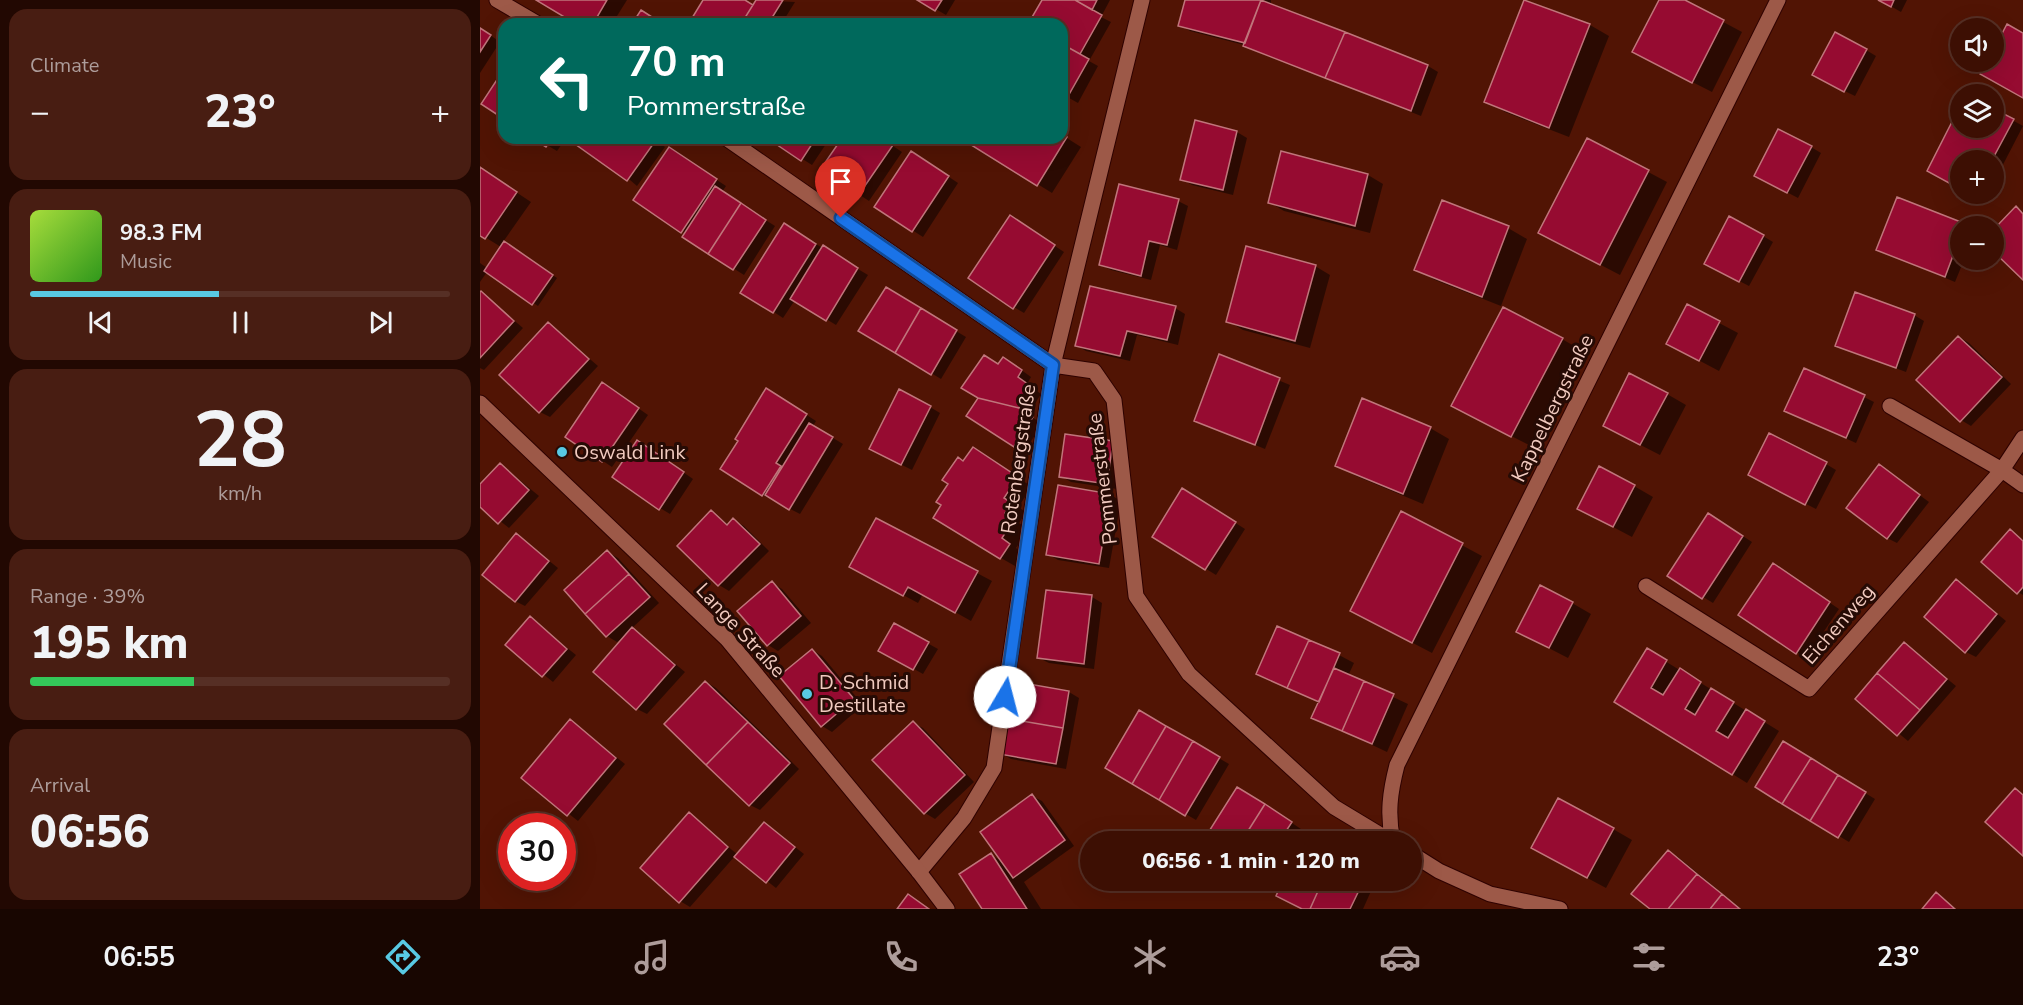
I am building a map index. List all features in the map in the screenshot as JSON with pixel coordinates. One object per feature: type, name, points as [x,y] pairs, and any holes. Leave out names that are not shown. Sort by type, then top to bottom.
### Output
[{"type":"street","points":[[497,0],[528,18]]},
{"type":"street","name":"Rotenbergstraße","points":[[919,872],[964,818],[994,768],[1053,365],[1142,0]]},
{"type":"street","name":"Kappelbergstraße","points":[[1390,831],[1388,815],[1390,794],[1397,765],[1779,0]]},
{"type":"street","name":"Pommerstraße","points":[[735,144],[1053,365],[1094,371],[1114,400],[1136,596],[1189,674],[1334,807],[1374,831]]},
{"type":"street","name":"Lange Straße","points":[[480,403],[727,639],[947,909]]},
{"type":"street","points":[[1890,406],[2002,470],[2023,485]]},
{"type":"street","points":[[2002,470],[2023,438]]},
{"type":"street","name":"Eichenweg","points":[[1646,586],[1809,689],[2002,470]]},
{"type":"street","points":[[1422,860],[1439,871],[1490,894],[1560,909]]},
{"type":"building","points":[[536,0],[607,0],[596,18],[566,18]]},
{"type":"building","points":[[703,0],[745,0],[753,5],[745,18],[692,18]]},
{"type":"building","points":[[756,0],[783,0],[773,16],[776,18],[745,18]]},
{"type":"building","points":[[917,0],[942,0],[935,11]]},
{"type":"building","points":[[1042,0],[1075,0],[1102,15],[1080,54],[1068,47],[1068,18],[1032,18]]},
{"type":"building","points":[[1075,0],[1097,0],[1092,10]]},
{"type":"building","points":[[1185,0],[1261,0],[1245,43],[1178,26]]},
{"type":"building","points":[[1261,0],[1345,32],[1325,78],[1243,46]]},
{"type":"building","points":[[1524,0],[1590,24],[1549,128],[1484,102]]},
{"type":"building","points":[[1659,0],[1685,0],[1724,20],[1692,83],[1632,52]]},
{"type":"building","points":[[1878,0],[1894,0],[1891,7]]},
{"type":"building","points":[[641,10],[654,18],[636,18]]},
{"type":"building","points":[[2007,24],[2023,33],[2023,98],[2004,87],[2004,84],[1998,84],[1980,74],[1981,72],[2004,72],[2004,30]]},
{"type":"building","points":[[480,28],[491,35],[480,52]]},
{"type":"building","points":[[1345,32],[1428,65],[1411,111],[1325,78]]},
{"type":"building","points":[[1835,32],[1867,49],[1844,92],[1812,75]]},
{"type":"building","points":[[1068,47],[1089,59],[1068,96]]},
{"type":"building","points":[[498,78],[498,115],[481,104]]},
{"type":"building","points":[[2004,114],[2014,119],[2004,138]]},
{"type":"building","points":[[1195,120],[1237,131],[1223,190],[1180,180]]},
{"type":"building","points":[[1950,126],[1950,138],[2004,138],[1997,150],[1950,150],[1950,184],[1927,171]]},
{"type":"building","points":[[1778,129],[1812,146],[1787,193],[1754,176]]},
{"type":"building","points":[[1587,138],[1649,170],[1600,265],[1538,233]]},
{"type":"building","points":[[575,144],[653,144],[627,181]]},
{"type":"building","points":[[776,144],[812,144],[801,161]]},
{"type":"building","points":[[838,144],[893,145],[858,196],[820,170]]},
{"type":"building","points":[[970,144],[1063,144],[1037,186]]},
{"type":"building","points":[[669,147],[717,179],[681,233],[633,200]]},
{"type":"building","points":[[911,151],[949,176],[912,232],[874,207]]},
{"type":"building","points":[[1281,151],[1368,174],[1355,226],[1268,203]]},
{"type":"building","points":[[480,167],[517,192],[485,239],[480,236]]},
{"type":"building","points":[[1119,184],[1179,199],[1167,245],[1149,241],[1141,276],[1099,265]]},
{"type":"building","points":[[715,186],[741,203],[708,254],[682,237]]},
{"type":"building","points":[[1897,197],[1950,218],[1950,264],[1945,277],[1876,250]]},
{"type":"building","points":[[1442,200],[1509,226],[1482,297],[1414,270]]},
{"type":"building","points":[[741,203],[766,220],[733,270],[708,254]]},
{"type":"building","points":[[2016,206],[2023,214],[2023,280],[2004,262],[2004,219]]},
{"type":"building","points":[[1010,215],[1055,245],[1013,309],[968,278]]},
{"type":"building","points":[[1729,216],[1764,235],[1739,282],[1704,264]]},
{"type":"building","points":[[784,223],[816,244],[773,313],[740,293]]},
{"type":"building","points":[[504,241],[553,275],[532,305],[484,271]]},
{"type":"building","points":[[823,245],[858,268],[826,321],[790,299]]},
{"type":"building","points":[[1246,246],[1316,265],[1295,341],[1226,322]]},
{"type":"building","points":[[1090,286],[1176,306],[1167,340],[1127,331],[1120,356],[1075,346]]},
{"type":"building","points":[[886,287],[921,308],[895,353],[858,331]]},
{"type":"building","points":[[480,292],[514,321],[480,358]]},
{"type":"building","points":[[1855,292],[1915,314],[1896,368],[1835,346]]},
{"type":"building","points":[[1687,304],[1720,321],[1699,361],[1666,344]]},
{"type":"building","points":[[1503,307],[1563,338],[1511,437],[1451,406]]},
{"type":"building","points":[[921,308],[957,330],[931,375],[895,353]]},
{"type":"building","points":[[548,322],[589,359],[539,413],[499,375]]},
{"type":"building","points":[[1958,336],[2002,377],[1960,422],[1916,380]]},
{"type":"building","points":[[1219,354],[1280,378],[1255,445],[1194,421]]},
{"type":"building","points":[[984,355],[998,364],[1003,357],[1022,370],[1018,377],[1032,387],[1019,408],[978,398],[961,388]]},
{"type":"building","points":[[1804,368],[1865,395],[1846,438],[1784,411]]},
{"type":"building","points":[[1629,373],[1668,393],[1640,445],[1603,426]]},
{"type":"building","points":[[602,382],[639,408],[602,462],[565,437]]},
{"type":"building","points":[[766,388],[807,414],[776,463],[781,466],[762,496],[720,469],[738,441],[735,439]]},
{"type":"building","points":[[899,389],[931,406],[901,465],[869,449]]},
{"type":"building","points":[[978,398],[1019,408],[1033,417],[1014,447],[966,416]]},
{"type":"building","points":[[1362,398],[1431,427],[1403,494],[1335,466]]},
{"type":"building","points":[[809,423],[833,437],[789,510],[765,495]]},
{"type":"building","points":[[1769,433],[1827,462],[1805,505],[1748,475]]},
{"type":"building","points":[[1065,434],[1113,441],[1107,484],[1059,477]]},
{"type":"building","points":[[637,440],[684,472],[659,510],[612,477]]},
{"type":"building","points":[[973,447],[1018,477],[1004,498],[1012,503],[1005,513],[1014,519],[1002,538],[1010,544],[1000,559],[933,518],[941,505],[936,502],[948,484],[942,480],[958,457],[963,461]]},
{"type":"building","points":[[500,463],[529,490],[498,524],[480,507],[480,484]]},
{"type":"building","points":[[1879,464],[1920,495],[1887,539],[1846,508]]},
{"type":"building","points":[[1599,466],[1635,485],[1613,527],[1577,509]]},
{"type":"building","points":[[1058,485],[1111,494],[1099,564],[1046,555]]},
{"type":"building","points":[[1182,488],[1236,522],[1205,570],[1152,537]]},
{"type":"building","points":[[711,510],[727,525],[733,518],[760,544],[718,586],[677,546]]},
{"type":"building","points":[[1401,511],[1463,543],[1412,643],[1350,611]]},
{"type":"building","points":[[1708,513],[1743,536],[1702,599],[1667,576]]},
{"type":"building","points":[[876,518],[978,571],[955,613],[908,587],[903,596],[849,567]]},
{"type":"building","points":[[2010,529],[2023,541],[2023,587],[2017,594],[1981,562]]},
{"type":"building","points":[[516,533],[549,561],[515,602],[482,575]]},
{"type":"building","points":[[607,550],[629,574],[585,614],[564,590]]},
{"type":"building","points":[[1773,563],[1830,602],[1796,654],[1738,615]]},
{"type":"building","points":[[629,574],[650,597],[606,637],[585,614]]},
{"type":"building","points":[[1956,579],[1997,614],[1965,653],[1924,617]]},
{"type":"building","points":[[772,581],[801,616],[767,646],[737,611]]},
{"type":"building","points":[[1540,585],[1573,602],[1549,648],[1516,632]]},
{"type":"building","points":[[1046,590],[1092,595],[1084,664],[1037,658]]},
{"type":"building","points":[[530,616],[567,649],[542,677],[505,645]]},
{"type":"building","points":[[894,623],[929,642],[913,670],[878,651]]},
{"type":"building","points":[[1277,626],[1309,640],[1287,688],[1256,674]]},
{"type":"building","points":[[632,627],[675,665],[636,710],[593,672]]},
{"type":"building","points":[[1309,640],[1340,653],[1319,702],[1287,688]]},
{"type":"building","points":[[1904,642],[1947,679],[1920,710],[1877,673]]},
{"type":"building","points":[[1647,648],[1667,660],[1651,688],[1663,695],[1680,668],[1701,682],[1685,709],[1695,715],[1711,688],[1734,702],[1716,731],[1728,738],[1746,709],[1765,721],[1732,775],[1614,702]]},
{"type":"building","points":[[812,649],[854,699],[821,727],[779,676]]},
{"type":"building","points":[[1334,668],[1364,681],[1342,731],[1311,718]]},
{"type":"building","points":[[1877,673],[1920,710],[1897,736],[1855,699]]},
{"type":"building","points":[[705,681],[748,722],[706,765],[664,724]]},
{"type":"building","points":[[1012,681],[1069,691],[1063,728],[1005,718]]},
{"type":"building","points":[[1364,681],[1394,694],[1372,744],[1342,731]]},
{"type":"building","points":[[1139,710],[1166,726],[1132,784],[1105,768]]},
{"type":"building","points":[[1005,718],[1063,728],[1056,764],[999,754]]},
{"type":"building","points":[[570,719],[616,758],[570,813],[563,813],[521,778]]},
{"type":"building","points":[[913,721],[965,775],[924,814],[872,760]]},
{"type":"building","points":[[748,722],[790,763],[749,806],[706,765]]},
{"type":"building","points":[[1166,726],[1193,741],[1159,800],[1132,784]]},
{"type":"building","points":[[1193,741],[1220,757],[1185,816],[1159,800]]},
{"type":"building","points":[[1783,741],[1811,758],[1782,804],[1755,787]]},
{"type":"building","points":[[1811,758],[1838,775],[1810,821],[1782,804]]},
{"type":"building","points":[[1838,775],[1866,792],[1838,838],[1810,821]]},
{"type":"building","points":[[1237,787],[1265,804],[1248,831],[1209,831]]},
{"type":"building","points":[[2015,788],[2023,795],[2023,856],[1985,822]]},
{"type":"building","points":[[1032,794],[1065,840],[1013,878],[980,832]]},
{"type":"building","points":[[1558,798],[1614,828],[1587,878],[1531,848]]},
{"type":"building","points":[[1265,804],[1292,822],[1286,831],[1248,831]]},
{"type":"building","points":[[689,812],[728,847],[679,903],[640,868]]},
{"type":"building","points":[[764,822],[795,847],[766,883],[734,857]]},
{"type":"building","points":[[1668,850],[1697,874],[1668,909],[1650,909],[1631,894]]},
{"type":"building","points":[[991,853],[1027,909],[982,909],[959,874]]},
{"type":"building","points":[[1697,874],[1722,894],[1710,909],[1668,909]]},
{"type":"building","points":[[1278,891],[1318,891],[1310,909],[1302,909],[1276,896]]},
{"type":"building","points":[[1318,891],[1359,891],[1350,909],[1310,909]]},
{"type":"building","points":[[1936,892],[1955,909],[1922,909]]},
{"type":"building","points":[[908,894],[929,909],[897,909]]},
{"type":"building","points":[[1722,894],[1740,909],[1710,909]]},
{"type":"place","name":"Oswald Link","points":[[562,452]]},
{"type":"place","name":"D. Schmid Destillate","points":[[807,694]]},
{"type":"route","points":[[841,218],[1053,365],[1005,697]]}]
